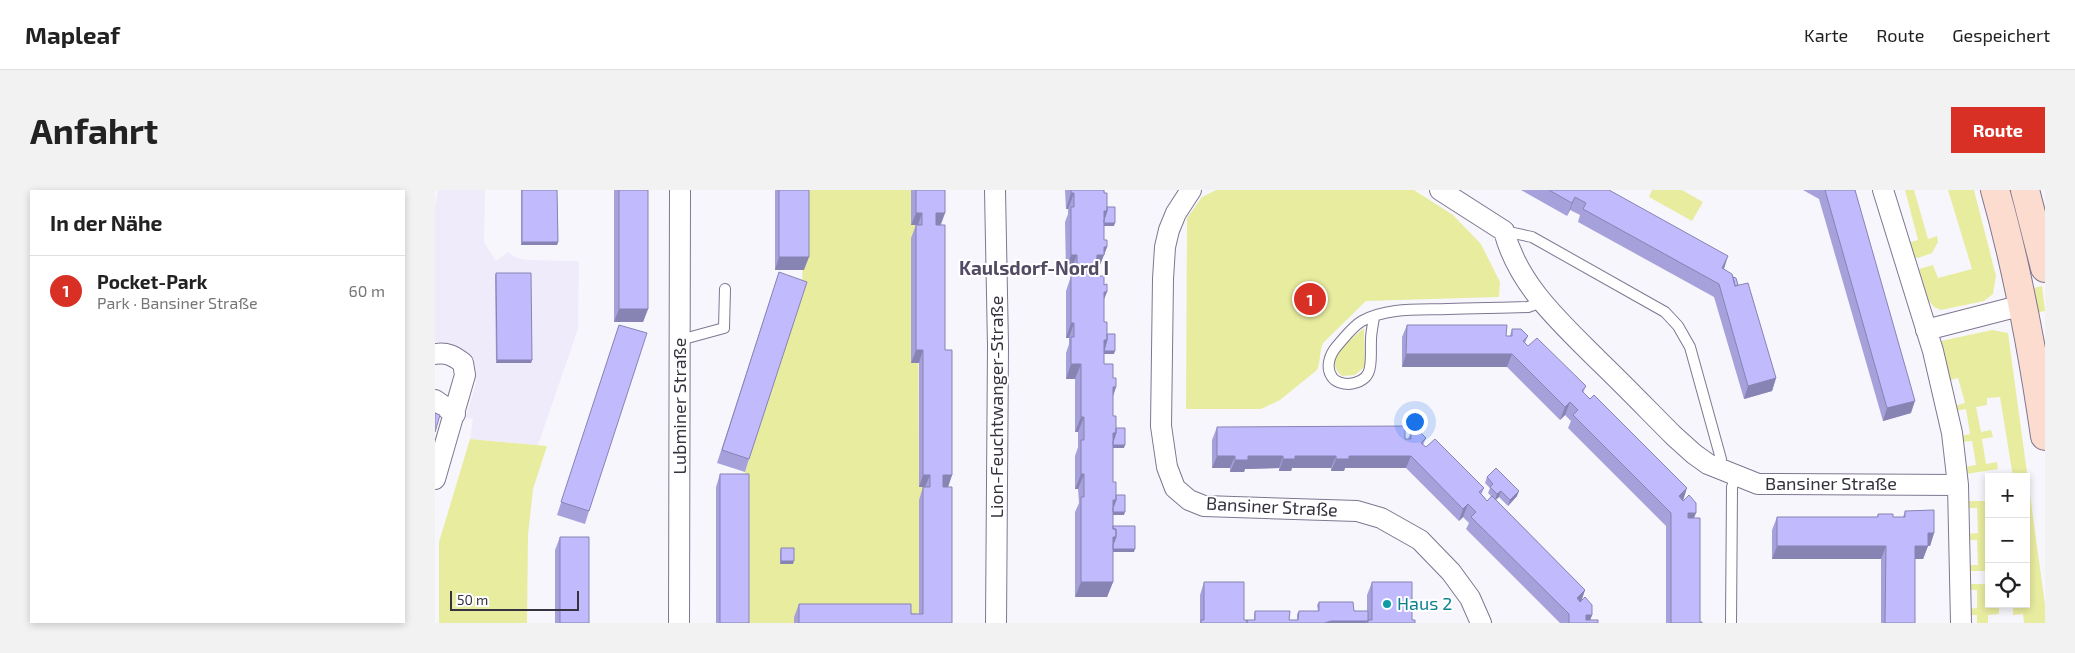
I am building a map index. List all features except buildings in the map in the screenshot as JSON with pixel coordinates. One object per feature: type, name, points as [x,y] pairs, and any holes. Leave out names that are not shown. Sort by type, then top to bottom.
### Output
[{"type":"main road","points":[[1995,190],[2023,305],[2037,377],[2045,436]]},
{"type":"main road","points":[[2025,190],[2045,268]]},
{"type":"street","name":"Lubminer Straße","points":[[679,623],[681,190]]},
{"type":"street","name":"Lion-Feuchtwanger-Straße","points":[[995,190],[998,346],[996,623]]},
{"type":"street","name":"Bansiner Straße","points":[[1191,190],[1176,213],[1169,230],[1165,247],[1163,279],[1161,426],[1167,467],[1175,488],[1189,500],[1204,506],[1357,511],[1381,518],[1420,540],[1451,572],[1470,598],[1481,623]]},
{"type":"street","points":[[1440,190],[1504,231]]},
{"type":"street","points":[[1883,190],[1941,378],[1952,433],[1958,485],[1961,623]]},
{"type":"street","name":"Bansiner Straße","points":[[1504,231],[1508,248],[1528,284],[1553,316],[1694,454],[1727,472],[1758,484],[1958,485]]},
{"type":"street","points":[[1926,330],[2023,305]]},
{"type":"street","points":[[435,354],[443,353],[454,356],[463,364],[465,375],[435,479]]},
{"type":"street","points":[[435,400],[455,414]]},
{"type":"lane","points":[[1504,231],[1532,237],[1665,312],[1678,326],[1690,346],[1721,459],[1732,488],[1731,623]]},
{"type":"lane","points":[[680,340],[724,328],[725,289]]},
{"type":"lane","points":[[1374,317],[1371,336],[1371,367],[1368,376],[1356,382],[1339,383],[1332,378],[1328,363],[1333,351],[1361,322],[1374,317],[1394,310],[1529,307],[1542,302]]},
{"type":"shaded area","points":[[438,190],[485,190],[484,242],[496,261],[508,252],[517,258],[526,260],[579,261],[578,329],[538,445],[470,439],[473,419],[466,417],[476,383],[473,367],[464,350],[435,341],[435,206]]},
{"type":"green space","points":[[804,190],[911,190],[912,225],[918,225],[919,487],[925,487],[919,500],[919,623],[794,617],[794,623],[745,623],[745,472],[802,294]]},
{"type":"green space","points":[[1216,190],[1414,190],[1453,215],[1481,244],[1500,282],[1499,297],[1366,301],[1323,343],[1317,370],[1280,400],[1261,409],[1186,409],[1187,218],[1202,197]]},
{"type":"green space","points":[[1652,190],[1682,190],[1703,202],[1692,221],[1649,197]]},
{"type":"green space","points":[[1905,190],[1914,190],[1928,239],[1937,236],[1938,242],[1932,253],[1918,258],[1914,257],[1908,243],[1918,240]]},
{"type":"green space","points":[[1948,190],[1974,190],[1996,276],[1993,294],[1984,301],[1941,310],[1934,307],[1929,301],[1919,269],[1933,265],[1938,278],[1972,269]]},
{"type":"green space","points":[[2042,286],[2045,311],[2034,313],[2030,289]]},
{"type":"green space","points":[[1364,328],[1365,366],[1355,375],[1342,376],[1336,370],[1336,357],[1340,350]]},
{"type":"green space","points":[[1992,330],[2008,333],[2027,473],[2012,473],[2000,397],[1987,398],[1987,405],[1976,407],[1981,432],[1991,430],[1993,437],[1982,439],[1986,464],[1997,462],[1998,469],[1966,474],[1965,467],[1976,465],[1972,441],[1961,442],[1960,436],[1970,434],[1966,409],[1955,411],[1954,406],[1965,403],[1958,378],[1947,381],[1940,347],[1941,341]]},
{"type":"green space","points":[[470,439],[547,446],[533,489],[528,535],[527,623],[439,623],[439,542]]},
{"type":"green space","points":[[2030,495],[2045,605],[2045,623],[2024,623],[2023,614],[2013,615],[2013,608],[2030,608]]},
{"type":"green space","points":[[1966,501],[1985,501],[1985,571],[1966,571],[1966,565],[1978,565],[1977,540],[1966,540],[1967,534],[1978,533],[1977,508],[1966,508]]},
{"type":"green space","points":[[1966,584],[1985,584],[1985,608],[1999,608],[1999,614],[1988,615],[1988,623],[1977,623],[1977,615],[1966,615],[1966,609],[1977,608],[1977,590],[1966,590]]},
{"type":"place","name":"Pocket-Park","points":[[1310,299]]},
{"type":"place","name":"Haus 2","points":[[1387,604]]},
{"type":"district","name":"Kaulsdorf-Nord I","points":[[1034,268]]}]
